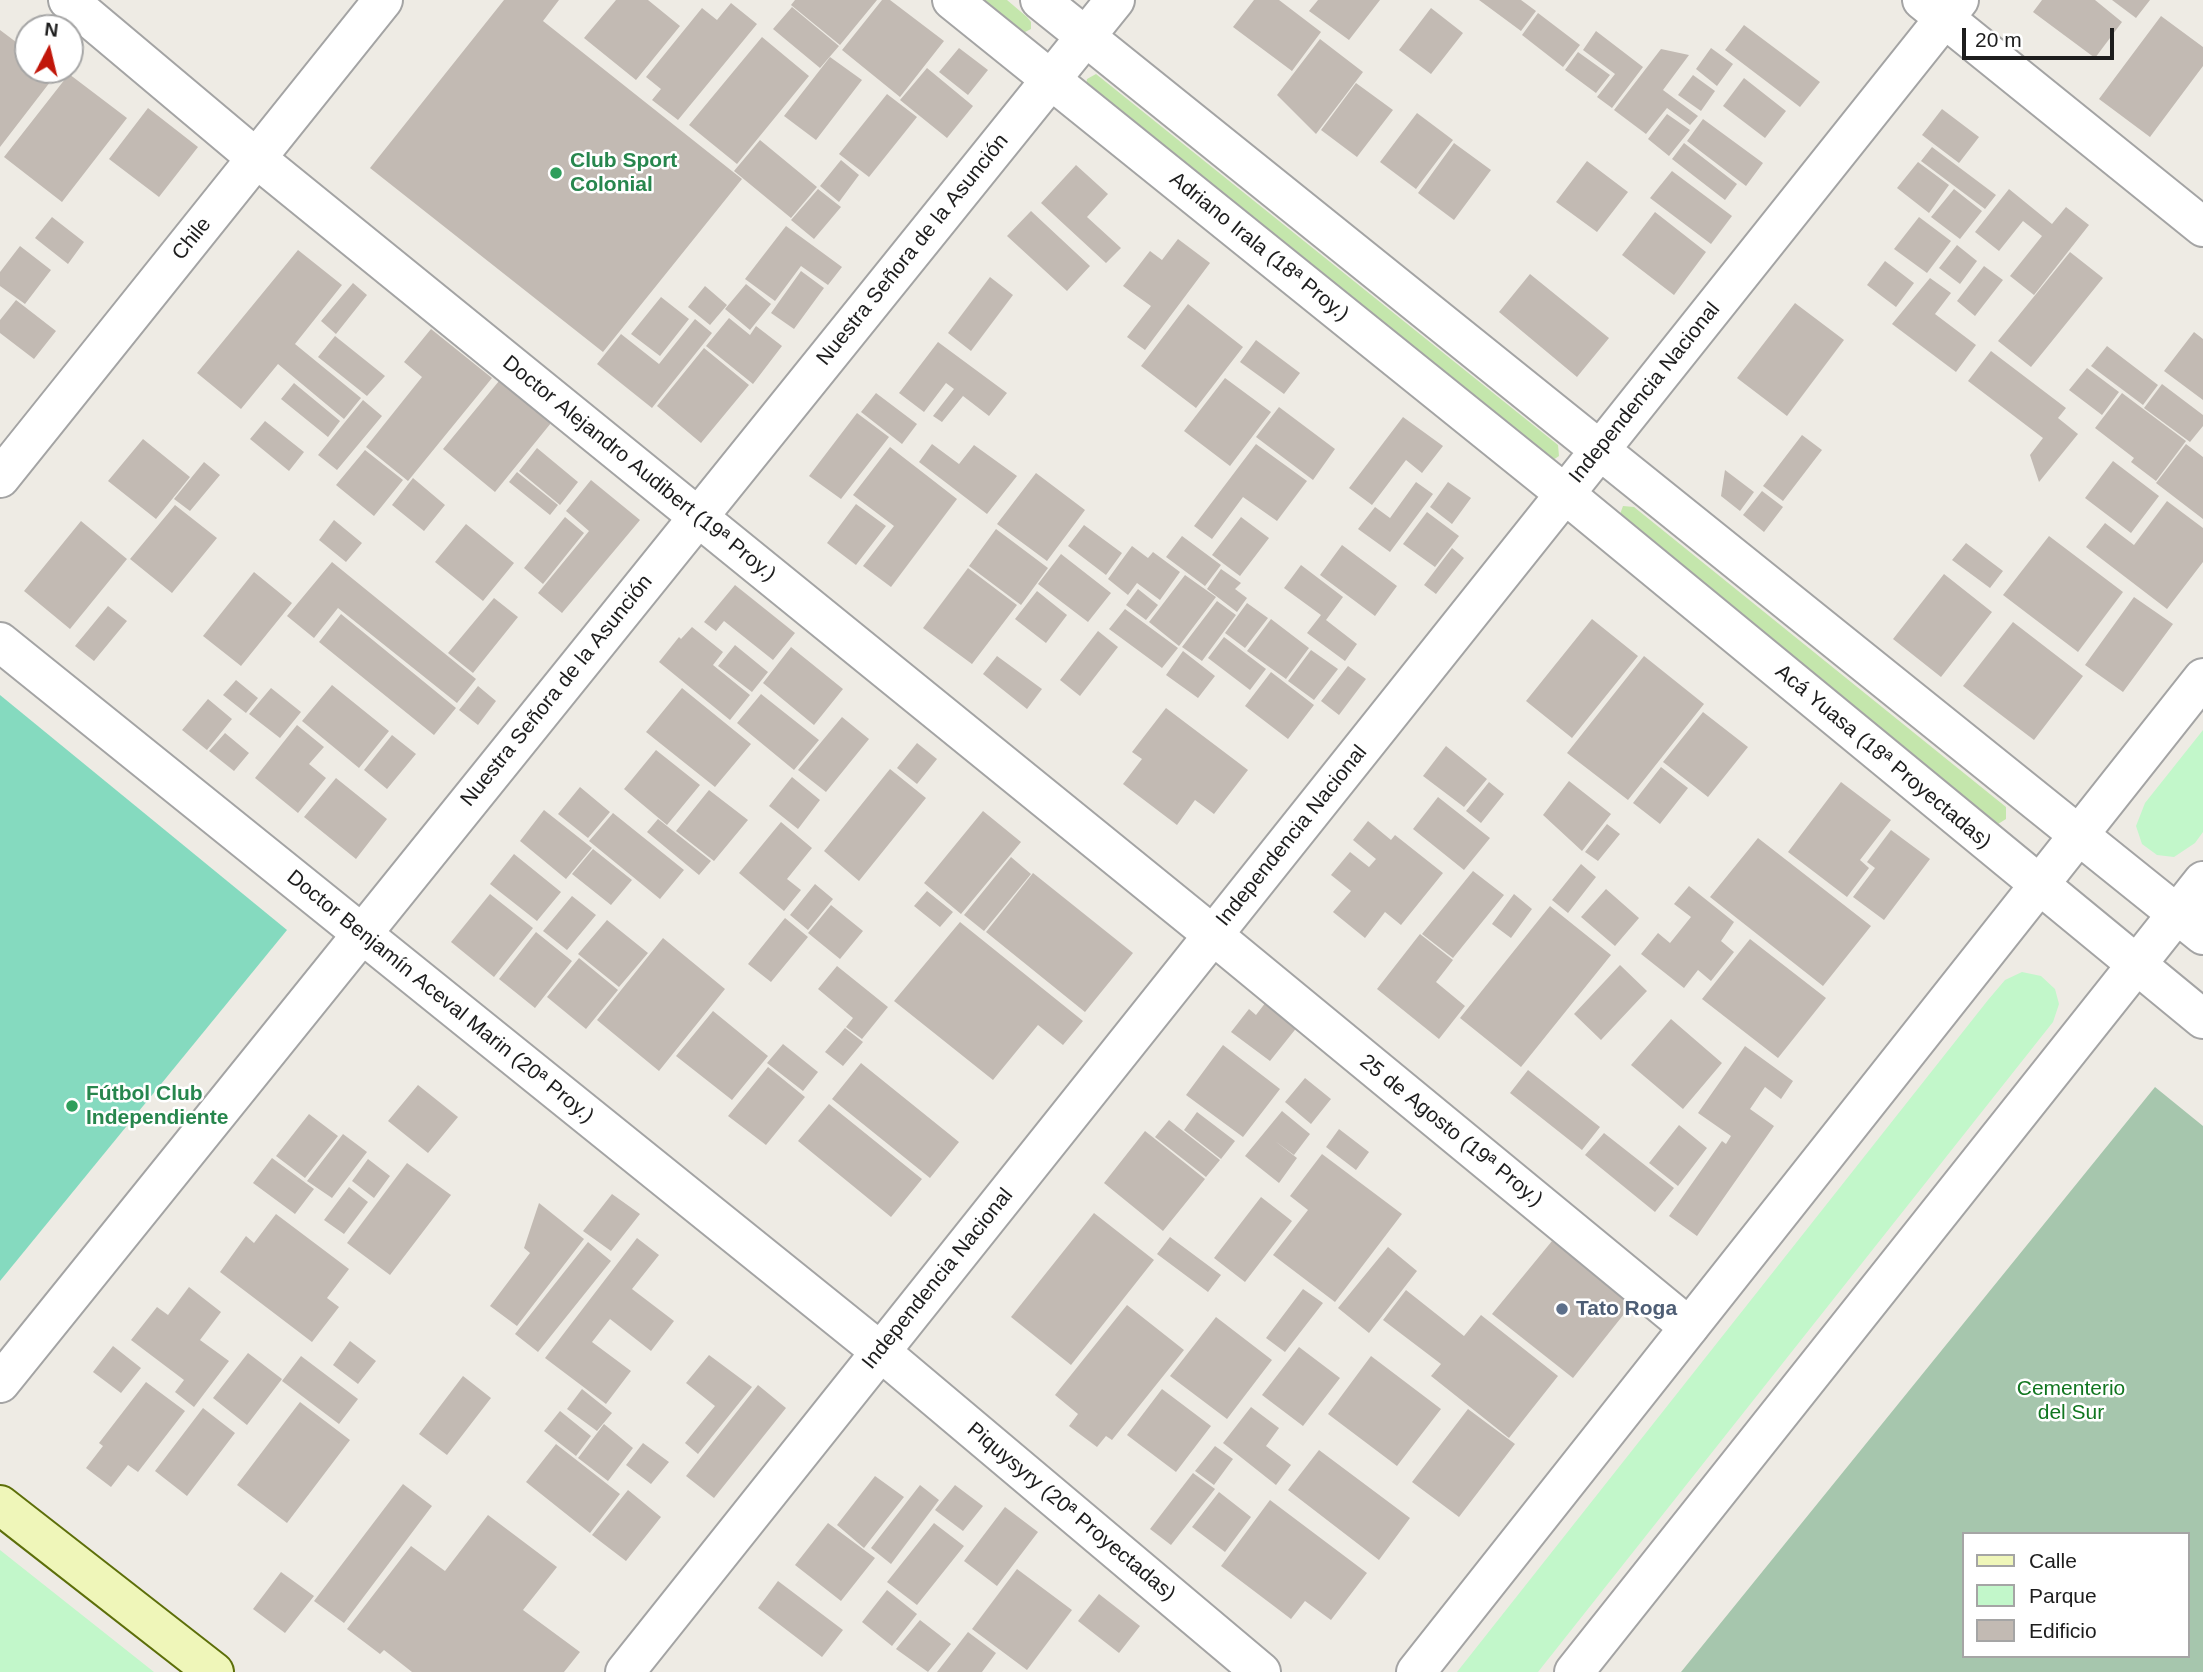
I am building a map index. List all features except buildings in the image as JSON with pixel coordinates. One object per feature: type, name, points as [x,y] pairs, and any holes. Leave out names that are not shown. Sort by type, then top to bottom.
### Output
[{"type":"main road","points":[[0,1505],[214,1672]]},
{"type":"street","name":"Doctor Alejandro Audibert (19ª Proy.)","points":[[68,0],[256,158],[1213,935]]},
{"type":"street","name":"Chile","points":[[0,478],[383,0]]},
{"type":"street","name":"Adriano Irala (18ª Proy.)","points":[[952,0],[1565,494]]},
{"type":"street","points":[[1040,0],[1598,452],[2190,924]]},
{"type":"street","name":"Nuestra Señora de la Asunción","points":[[0,1383],[1115,0]]},
{"type":"street","points":[[1942,6],[2203,227]]},
{"type":"street","name":"Independencia Nacional","points":[[625,1672],[1565,494],[1942,6]]},
{"type":"street","name":"Acá Yuasa (18ª Proyectadas)","points":[[1565,494],[2039,887],[2203,1019]]},
{"type":"street","name":"Doctor Benjamín Aceval Marin (20ª Proy.)","points":[[0,642],[881,1352]]},
{"type":"street","points":[[1416,1672],[2203,678]]},
{"type":"street","points":[[1574,1672],[2136,966],[2190,924],[2203,881]]},
{"type":"street","name":"25 de Agosto (19ª Proy.)","points":[[1213,935],[1689,1327]]},
{"type":"street","name":"Piquysyry (20ª Proyectadas)","points":[[881,1352],[1261,1672]]},
{"type":"green space","points":[[975,0],[1007,0],[1027,17],[1031,22],[1031,29],[1021,34]]},
{"type":"green space","points":[[1096,74],[1558,445],[1559,456],[1550,462],[1086,85],[1087,79]]},
{"type":"green space","points":[[1623,506],[1634,507],[2006,807],[2006,819],[1998,824],[1992,823],[1619,517]]},
{"type":"green space","name":"Fútbol Club Independiente","points":[[0,695],[287,930],[0,1281]]},
{"type":"green space","points":[[2203,730],[2203,832],[2195,843],[2174,857],[2157,855],[2142,844],[2136,826],[2145,803]]},
{"type":"green space","points":[[2022,972],[2041,976],[2055,989],[2059,1004],[2053,1022],[1538,1672],[1457,1672],[1988,1000],[2005,980]]},
{"type":"green space","name":"Cementerio del Sur","points":[[2155,1087],[2203,1126],[2203,1672],[1681,1672]]},
{"type":"green space","points":[[0,1550],[154,1672],[0,1672]]},
{"type":"place","name":"Club Sport Colonial","points":[[556,173]]},
{"type":"place","name":"Fútbol Club Independiente","points":[[72,1106]]},
{"type":"place","name":"Tato Roga","points":[[1562,1309]]}]
